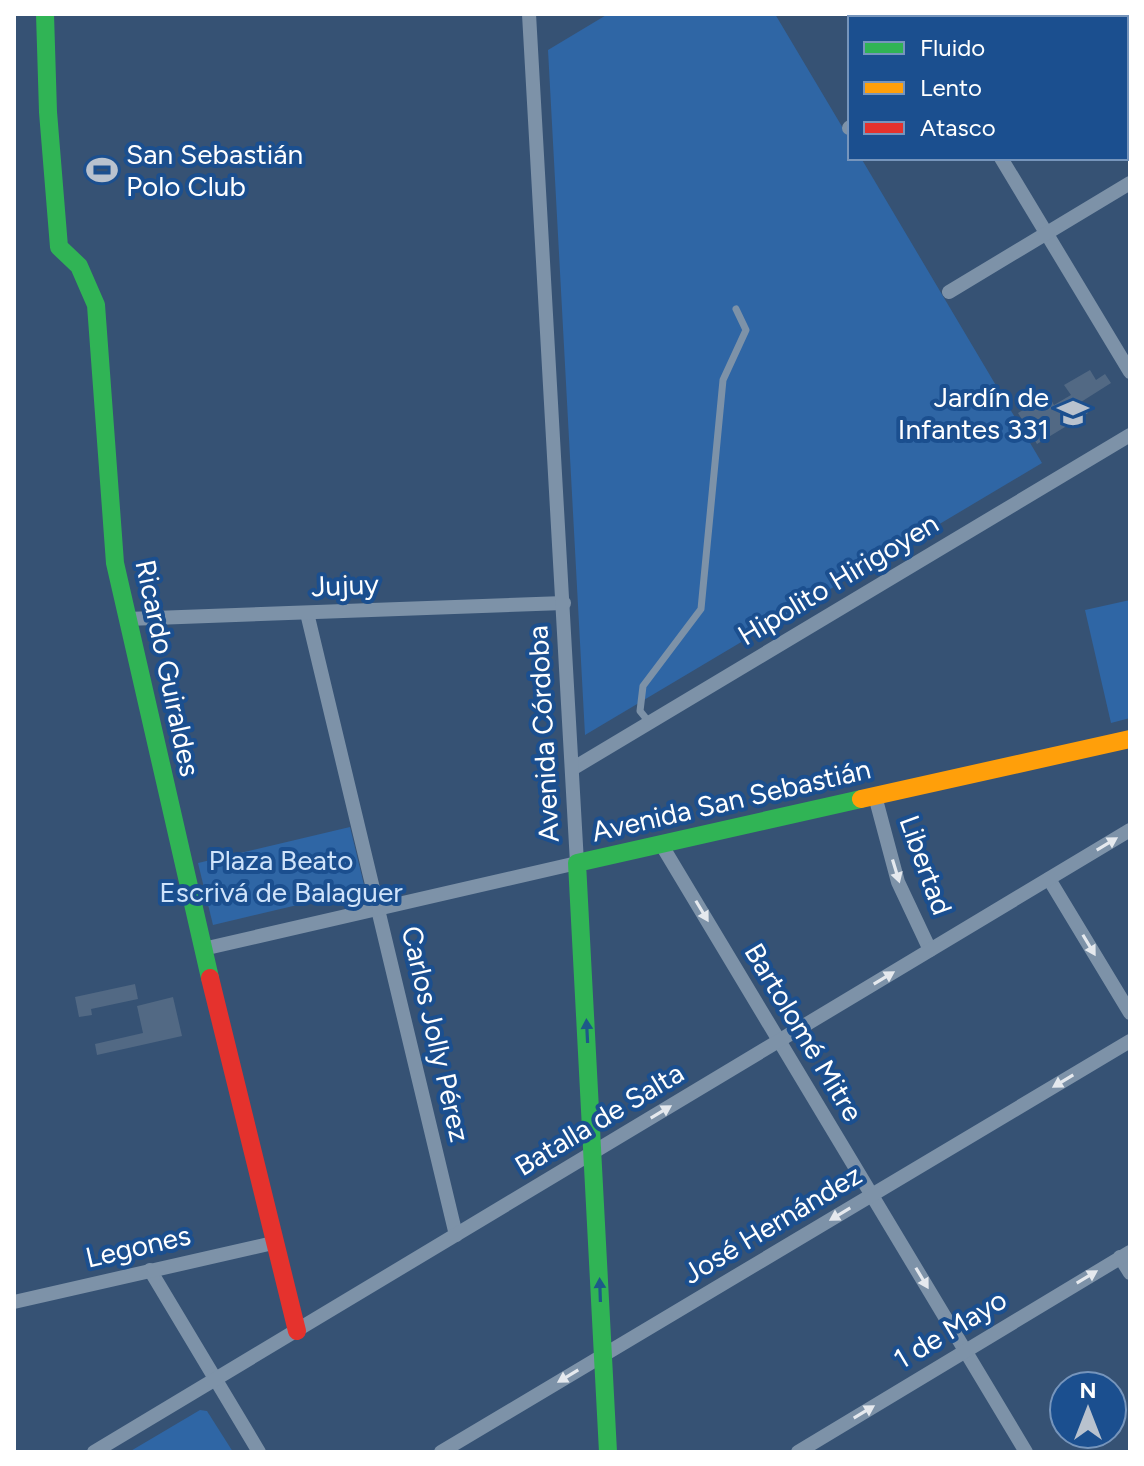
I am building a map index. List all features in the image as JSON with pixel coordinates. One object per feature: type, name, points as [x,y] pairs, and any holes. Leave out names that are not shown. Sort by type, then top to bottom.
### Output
[{"type":"street","name":"Ricardo Guiraldes","points":[[45,14],[48,112],[59,247],[79,266],[96,305],[115,563],[203,949],[297,1331]]},
{"type":"street","name":"Avenida Córdoba","points":[[529,14],[564,603],[608,1452]]},
{"type":"street","points":[[1002,160],[1130,372]]},
{"type":"street","points":[[949,292],[1130,183]]},
{"type":"street","name":"Hipolito Hirigoyen","points":[[572,769],[1130,435]]},
{"type":"street","name":"Jujuy","points":[[127,619],[564,603]]},
{"type":"street","name":"Carlos Jolly Pérez","points":[[307,613],[456,1235]]},
{"type":"street","name":"Avenida San Sebastián","points":[[203,949],[1130,739]]},
{"type":"street","name":"Libertad","points":[[875,796],[898,882],[930,950]]},
{"type":"street","name":"Batalla de Salta","points":[[94,1452],[1130,830]]},
{"type":"street","name":"Bartolomé Mitre","points":[[661,844],[1026,1452]]},
{"type":"street","points":[[1049,879],[1130,1013]]},
{"type":"street","name":"José Hernández","points":[[441,1452],[1130,1041]]},
{"type":"street","name":"Legones","points":[[14,1302],[273,1243]]},
{"type":"street","points":[[1125,1254],[1130,1273]]},
{"type":"street","name":"1 de Mayo","points":[[798,1452],[818,1447],[965,1351],[1125,1254]]},
{"type":"street","points":[[150,1270],[259,1452]]},
{"type":"lane","points":[[649,722],[640,711],[643,686],[701,609],[723,380],[746,330],[736,309]]},
{"type":"green space","points":[[608,14],[775,14],[848,137],[848,160],[862,160],[1042,463],[585,735],[548,50]]},
{"type":"green space","points":[[1130,600],[1130,718],[1111,723],[1085,610]]},
{"type":"green space","name":"Plaza Beato Escrivá de Balaguer","points":[[350,827],[365,889],[213,925],[198,863]]},
{"type":"green space","points":[[200,1410],[207,1411],[233,1452],[129,1452]]},
{"type":"building","points":[[1090,370],[1096,380],[1105,374],[1111,383],[1081,402],[1088,413],[1037,444],[1018,413],[1048,395],[1054,405],[1071,395],[1064,385]]},
{"type":"building","points":[[135,984],[138,999],[91,1009],[92,1015],[79,1017],[75,997]]},
{"type":"building","points":[[173,997],[182,1036],[97,1055],[95,1044],[143,1033],[137,1006]]},
{"type":"traffic: fast","points":[[45,14],[48,112],[59,247],[79,266],[96,305],[115,563],[210,978]]},
{"type":"traffic: fast","points":[[608,1452],[577,863],[861,799]]},
{"type":"traffic: slow","points":[[861,799],[1130,739]]},
{"type":"traffic: jam","points":[[210,978],[297,1331]]},
{"type":"place","name":"San Sebastián Polo Club","points":[[102,170]]},
{"type":"place","name":"Jardín de Infantes 331","points":[[1073,413]]}]
